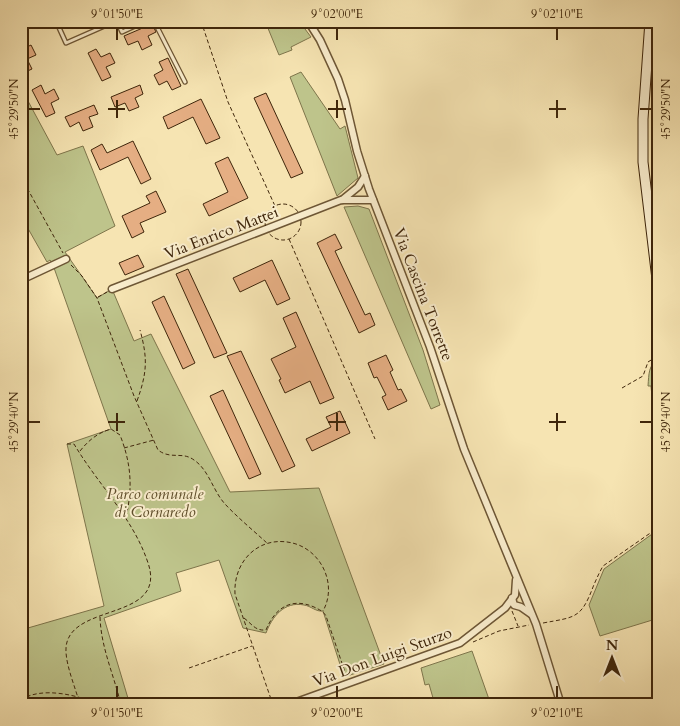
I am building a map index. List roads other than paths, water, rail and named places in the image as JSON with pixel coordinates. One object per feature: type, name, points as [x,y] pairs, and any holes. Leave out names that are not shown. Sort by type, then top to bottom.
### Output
[{"type":"main road","points":[[650,21],[642,119],[643,162],[659,296]]},
{"type":"street","name":"Via Cascina Torrette","points":[[308,21],[320,40],[338,79],[357,151],[373,200],[430,347],[458,433],[536,624],[561,705]]},
{"type":"street","name":"Via Enrico Mattei","points":[[112,289],[341,200],[358,187],[365,176]]},
{"type":"street","name":"Via Enrico Mattei","points":[[341,200],[373,200]]},
{"type":"street","points":[[21,280],[66,259]]},
{"type":"street","name":"Via Cascina Torrette","points":[[514,596],[516,578]]},
{"type":"street","points":[[518,606],[524,604],[525,598],[519,593],[514,596],[513,603],[518,606],[532,614]]},
{"type":"street","name":"Via Don Luigi Sturzo","points":[[288,705],[460,643],[505,608],[514,596]]},
{"type":"street","name":"Via Don Luigi Sturzo","points":[[505,608],[518,606]]},
{"type":"lane","points":[[56,21],[66,43],[116,21],[122,32],[146,21]]},
{"type":"lane","points":[[154,21],[185,82]]},
{"type":"park label","name":"Parco comunale di Cornaredo","points":[[155,502]]}]
